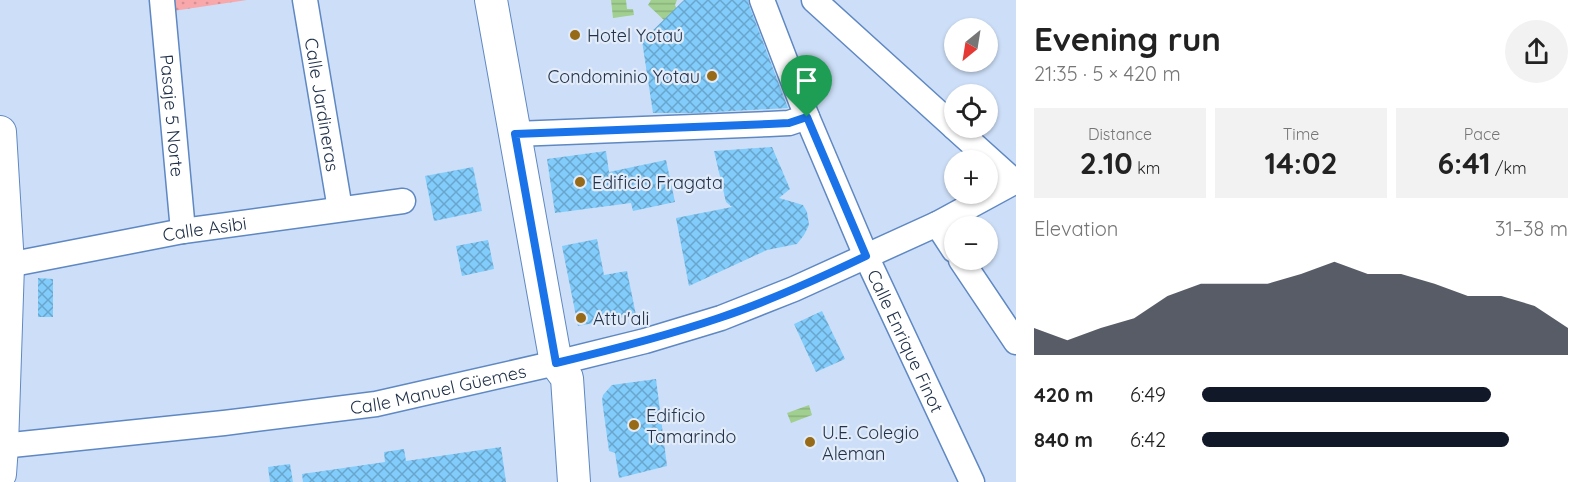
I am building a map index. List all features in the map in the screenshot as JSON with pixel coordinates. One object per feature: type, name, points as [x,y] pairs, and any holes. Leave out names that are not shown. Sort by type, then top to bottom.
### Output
[{"type":"main road","points":[[491,0],[556,363],[567,378],[574,482]]},
{"type":"main road","points":[[0,132],[8,265],[1,460]]},
{"type":"main road","points":[[553,482],[548,387],[556,363]]},
{"type":"street","name":"Pasaje 5 Norte","points":[[162,0],[183,231]]},
{"type":"street","name":"Calle Jardineras","points":[[305,0],[340,209]]},
{"type":"street","name":"Calle Enrique Finot","points":[[762,0],[807,117],[866,256],[972,482]]},
{"type":"street","points":[[814,0],[944,118]]},
{"type":"street","points":[[515,134],[789,123],[807,117]]},
{"type":"street","points":[[966,138],[1015,182]]},
{"type":"street","name":"Calle Manuel Güemes","points":[[1,460],[224,423],[376,404],[645,341],[721,318],[794,289],[937,224],[1015,182]]},
{"type":"street","name":"Calle Asibi","points":[[8,265],[183,231],[403,201]]},
{"type":"street","points":[[937,224],[944,234]]},
{"type":"street","points":[[968,270],[1016,342]]},
{"type":"shaded area","points":[[172,0],[247,0],[173,11]]},
{"type":"shaded area","points":[[611,0],[626,0],[627,9],[633,9],[634,15],[613,18]]},
{"type":"shaded area","points":[[651,0],[677,0],[675,5],[678,12],[666,22],[648,5]]},
{"type":"shaded area","points":[[809,405],[812,415],[791,423],[787,413]]},
{"type":"building","name":"Condominio Yotau","points":[[684,0],[748,0],[788,108],[653,113],[642,41]]},
{"type":"building","points":[[772,147],[790,189],[779,198],[803,205],[807,212],[809,225],[804,235],[797,244],[767,250],[689,286],[676,218],[732,207],[726,202],[714,151]]},
{"type":"building","points":[[606,151],[609,172],[666,160],[675,202],[633,211],[631,203],[555,213],[547,159]]},
{"type":"building","points":[[473,167],[482,211],[434,221],[425,176]]},
{"type":"building","points":[[597,239],[604,275],[627,271],[636,315],[578,326],[562,246]]},
{"type":"building","points":[[488,240],[494,269],[462,276],[456,246]]},
{"type":"building","points":[[38,278],[53,279],[53,317],[38,317]]},
{"type":"building","points":[[822,311],[845,359],[816,372],[794,324]]},
{"type":"building","name":"Edificio Tamarindo","points":[[656,379],[667,466],[619,478],[615,453],[609,451],[603,395],[612,385]]},
{"type":"building","points":[[501,447],[506,482],[303,482],[302,474],[385,462],[384,452],[404,449],[406,461]]},
{"type":"building","points":[[290,464],[293,482],[270,482],[268,467]]},
{"type":"place","name":"Hotel Yotaú","points":[[575,35]]},
{"type":"place","name":"Condominio Yotau","points":[[712,76]]},
{"type":"place","name":"Edificio Fragata","points":[[580,182]]},
{"type":"place","name":"Attu'ali","points":[[581,318]]},
{"type":"place","name":"Edificio Tamarindo","points":[[634,425]]},
{"type":"place","name":"U.E. Colegio Aleman","points":[[810,442]]},
{"type":"route","points":[[807,117],[866,256],[794,289],[721,318],[645,341],[556,363],[515,134],[789,123],[807,117]]}]
